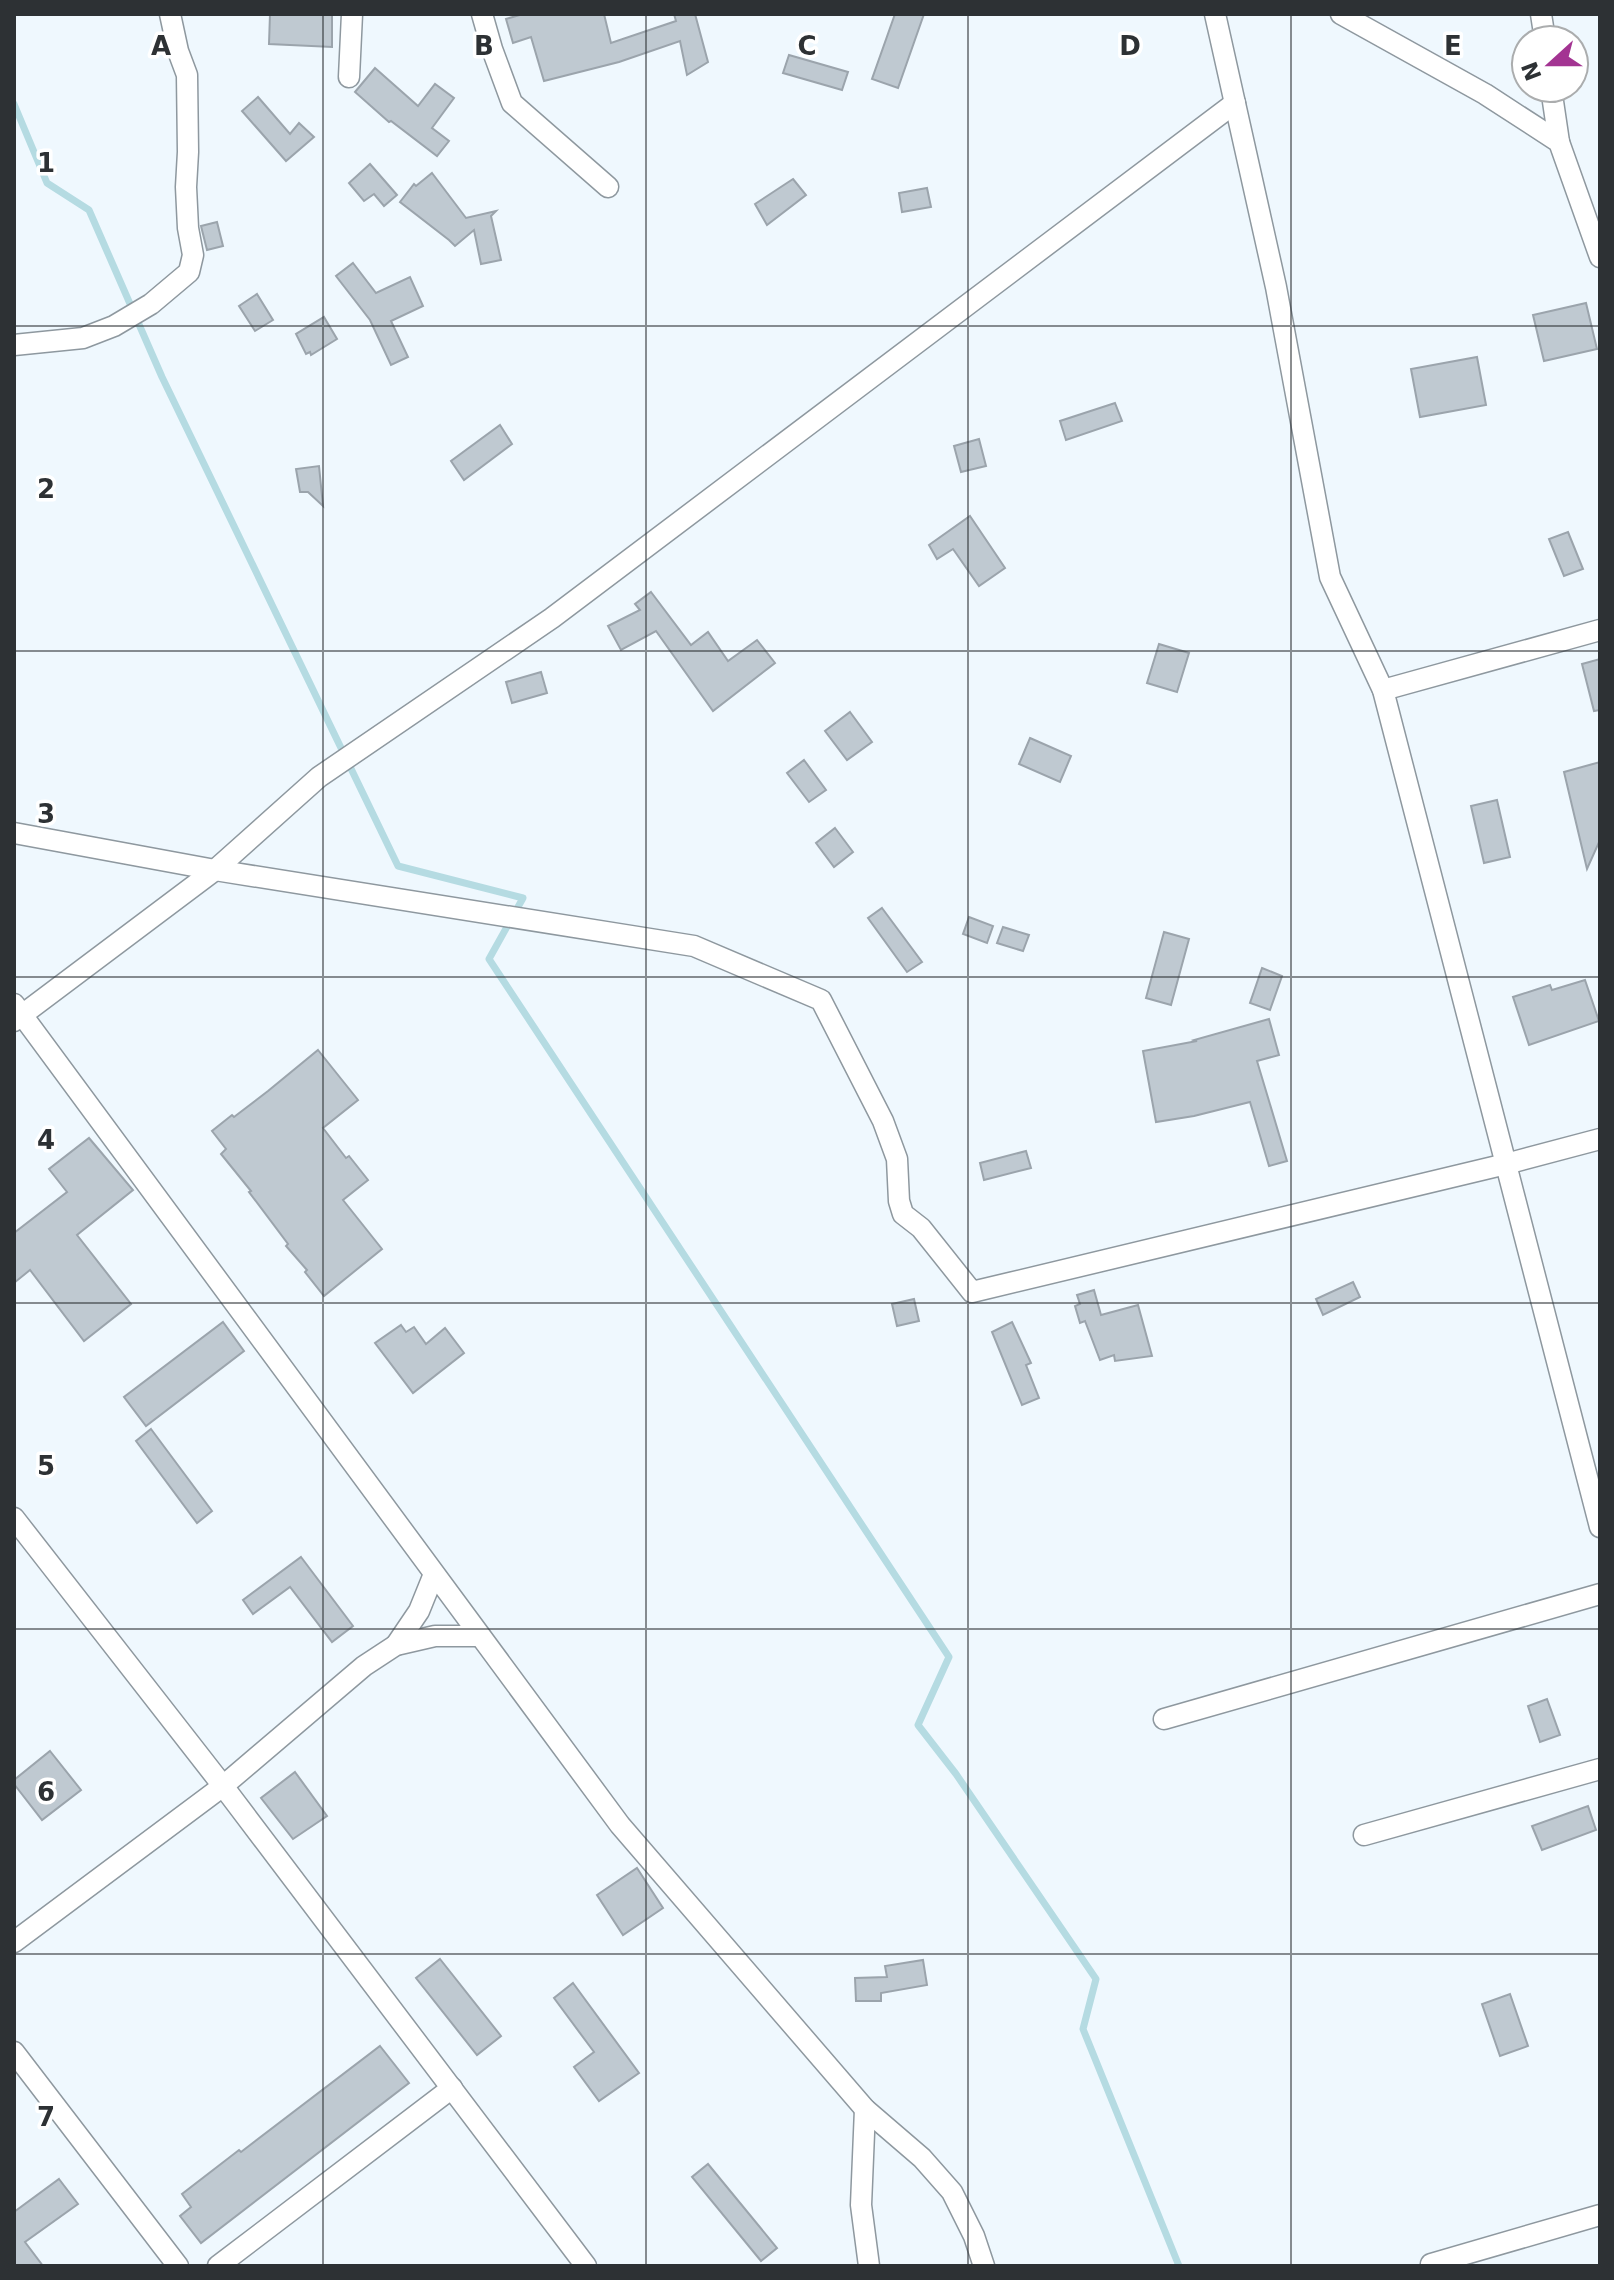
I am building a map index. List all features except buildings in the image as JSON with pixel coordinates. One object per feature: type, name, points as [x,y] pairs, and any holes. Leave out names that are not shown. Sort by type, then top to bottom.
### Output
[{"type":"street","points":[[14,345],[83,338],[114,326],[151,304],[189,272],[193,255],[186,187],[187,75],[170,14]]},
{"type":"street","points":[[349,77],[352,14]]},
{"type":"street","points":[[482,14],[512,103],[608,187]]},
{"type":"street","points":[[1215,14],[1276,287],[1330,577],[1383,690],[1600,1527]]},
{"type":"street","points":[[1341,14],[1485,94],[1559,142]]},
{"type":"street","points":[[984,2266],[974,2236],[952,2192],[922,2158],[865,2109],[620,1825],[16,1014],[215,870],[319,777],[552,618],[1235,103]]},
{"type":"street","points":[[1553,104],[1559,142],[1600,257]]},
{"type":"street","points":[[1383,690],[1600,630]]},
{"type":"street","points":[[14,833],[215,870],[694,946],[821,1000],[883,1121],[897,1159],[899,1201],[903,1214],[921,1228],[972,1292],[1600,1139]]},
{"type":"street","points":[[14,1518],[223,1786],[586,2266]]},
{"type":"street","points":[[396,1645],[419,1611],[434,1574]]},
{"type":"street","points":[[1164,1719],[1600,1594]]},
{"type":"street","points":[[14,1942],[223,1786],[364,1666],[396,1645],[435,1636],[480,1636]]},
{"type":"street","points":[[1364,1835],[1600,1769]]},
{"type":"street","points":[[14,2052],[178,2266]]},
{"type":"street","points":[[218,2266],[452,2088]]},
{"type":"street","points":[[865,2109],[861,2205],[869,2266]]},
{"type":"street","points":[[1431,2264],[1600,2215]]},
{"type":"waterway","points":[[14,104],[47,183],[89,210],[162,377],[398,866],[523,898],[489,959],[949,1657],[918,1725],[956,1774],[1096,1979],[1083,2029],[1179,2266]]}]
